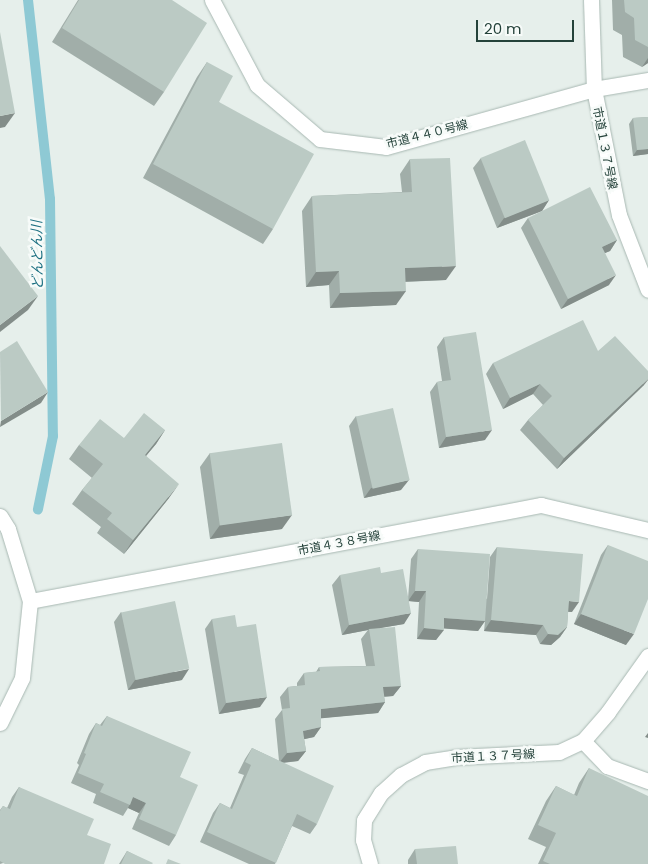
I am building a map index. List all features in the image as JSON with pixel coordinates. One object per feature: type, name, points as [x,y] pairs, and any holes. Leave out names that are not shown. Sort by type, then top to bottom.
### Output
[{"type":"street","name":"市道４４０号線","points":[[212,0],[257,85],[320,139],[386,146],[594,89],[648,80]]},
{"type":"street","name":"市道１３７号線","points":[[591,0],[594,89],[618,215],[648,290]]},
{"type":"street","name":"市道４３８号線","points":[[30,601],[541,505],[648,530]]},
{"type":"street","points":[[0,516],[8,529],[30,601],[22,678],[0,723]]},
{"type":"street","name":"市道１３７号線","points":[[370,864],[363,840],[364,820],[381,793],[401,775],[425,762],[455,756],[559,752],[583,741],[608,712],[648,656]]},
{"type":"street","points":[[583,741],[607,766],[648,781]]},
{"type":"building","points":[[79,0],[172,0],[207,23],[164,92],[62,28]]},
{"type":"building","points":[[624,0],[648,0],[648,47],[635,40],[634,18],[625,12]]},
{"type":"building","points":[[0,32],[15,113],[0,116]]},
{"type":"building","points":[[207,62],[233,76],[219,102],[314,154],[273,229],[153,164]]},
{"type":"building","points":[[648,117],[648,149],[637,150],[633,118]]},
{"type":"building","points":[[525,140],[549,200],[505,218],[480,158]]},
{"type":"building","points":[[450,158],[456,266],[405,268],[406,291],[340,293],[339,271],[316,272],[312,196],[412,192],[410,159]]},
{"type":"building","points":[[590,187],[617,240],[602,247],[616,275],[568,299],[528,218]]},
{"type":"building","points":[[0,246],[38,296],[0,325]]},
{"type":"building","points":[[583,320],[598,351],[615,336],[648,371],[648,379],[564,458],[528,420],[552,396],[540,384],[510,398],[493,363]]},
{"type":"building","points":[[476,332],[492,430],[446,437],[437,382],[451,380],[444,337]]},
{"type":"building","points":[[17,341],[48,392],[1,421],[0,352]]},
{"type":"building","points":[[393,408],[410,480],[373,489],[356,417]]},
{"type":"building","points":[[144,413],[165,430],[145,455],[179,484],[133,540],[107,519],[112,513],[82,490],[103,464],[79,445],[100,419],[124,438]]},
{"type":"building","points":[[282,443],[292,515],[220,525],[210,453]]},
{"type":"building","points":[[608,545],[648,561],[648,599],[634,634],[581,614]]},
{"type":"building","points":[[497,547],[583,554],[579,602],[569,601],[567,627],[558,635],[548,634],[543,625],[491,620]]},
{"type":"building","points":[[418,549],[490,554],[485,621],[444,618],[444,630],[424,628],[426,591],[415,591]]},
{"type":"building","points":[[380,567],[381,573],[403,569],[411,613],[349,625],[340,575]]},
{"type":"building","points":[[175,601],[189,668],[136,680],[121,612]]},
{"type":"building","points":[[235,615],[237,627],[256,624],[267,697],[226,703],[212,619]]},
{"type":"building","points":[[395,627],[401,686],[383,687],[385,702],[321,709],[321,727],[303,731],[306,751],[287,753],[282,709],[290,708],[288,687],[305,685],[304,673],[320,671],[319,667],[375,666],[369,629]]},
{"type":"building","points":[[107,716],[191,752],[180,777],[198,785],[176,835],[139,819],[146,803],[133,797],[130,805],[100,792],[104,784],[78,773],[96,723],[102,726]]},
{"type":"building","points":[[252,748],[334,786],[317,824],[297,814],[276,863],[207,832],[220,803],[232,809],[251,765],[245,762]]},
{"type":"building","points":[[589,768],[648,796],[648,864],[550,864],[543,861],[556,833],[538,825],[556,786],[577,796]]},
{"type":"building","points":[[19,787],[94,819],[87,835],[111,844],[104,864],[5,864],[0,861],[0,811],[3,806],[10,809]]},
{"type":"building","points":[[456,846],[458,864],[417,864],[415,849]]},
{"type":"building","points":[[127,851],[153,863],[121,864]]},
{"type":"building","points":[[168,859],[181,864],[166,864]]},
{"type":"waterway","name":"どんどん川","points":[[28,0],[50,199],[53,436],[38,509]]}]
